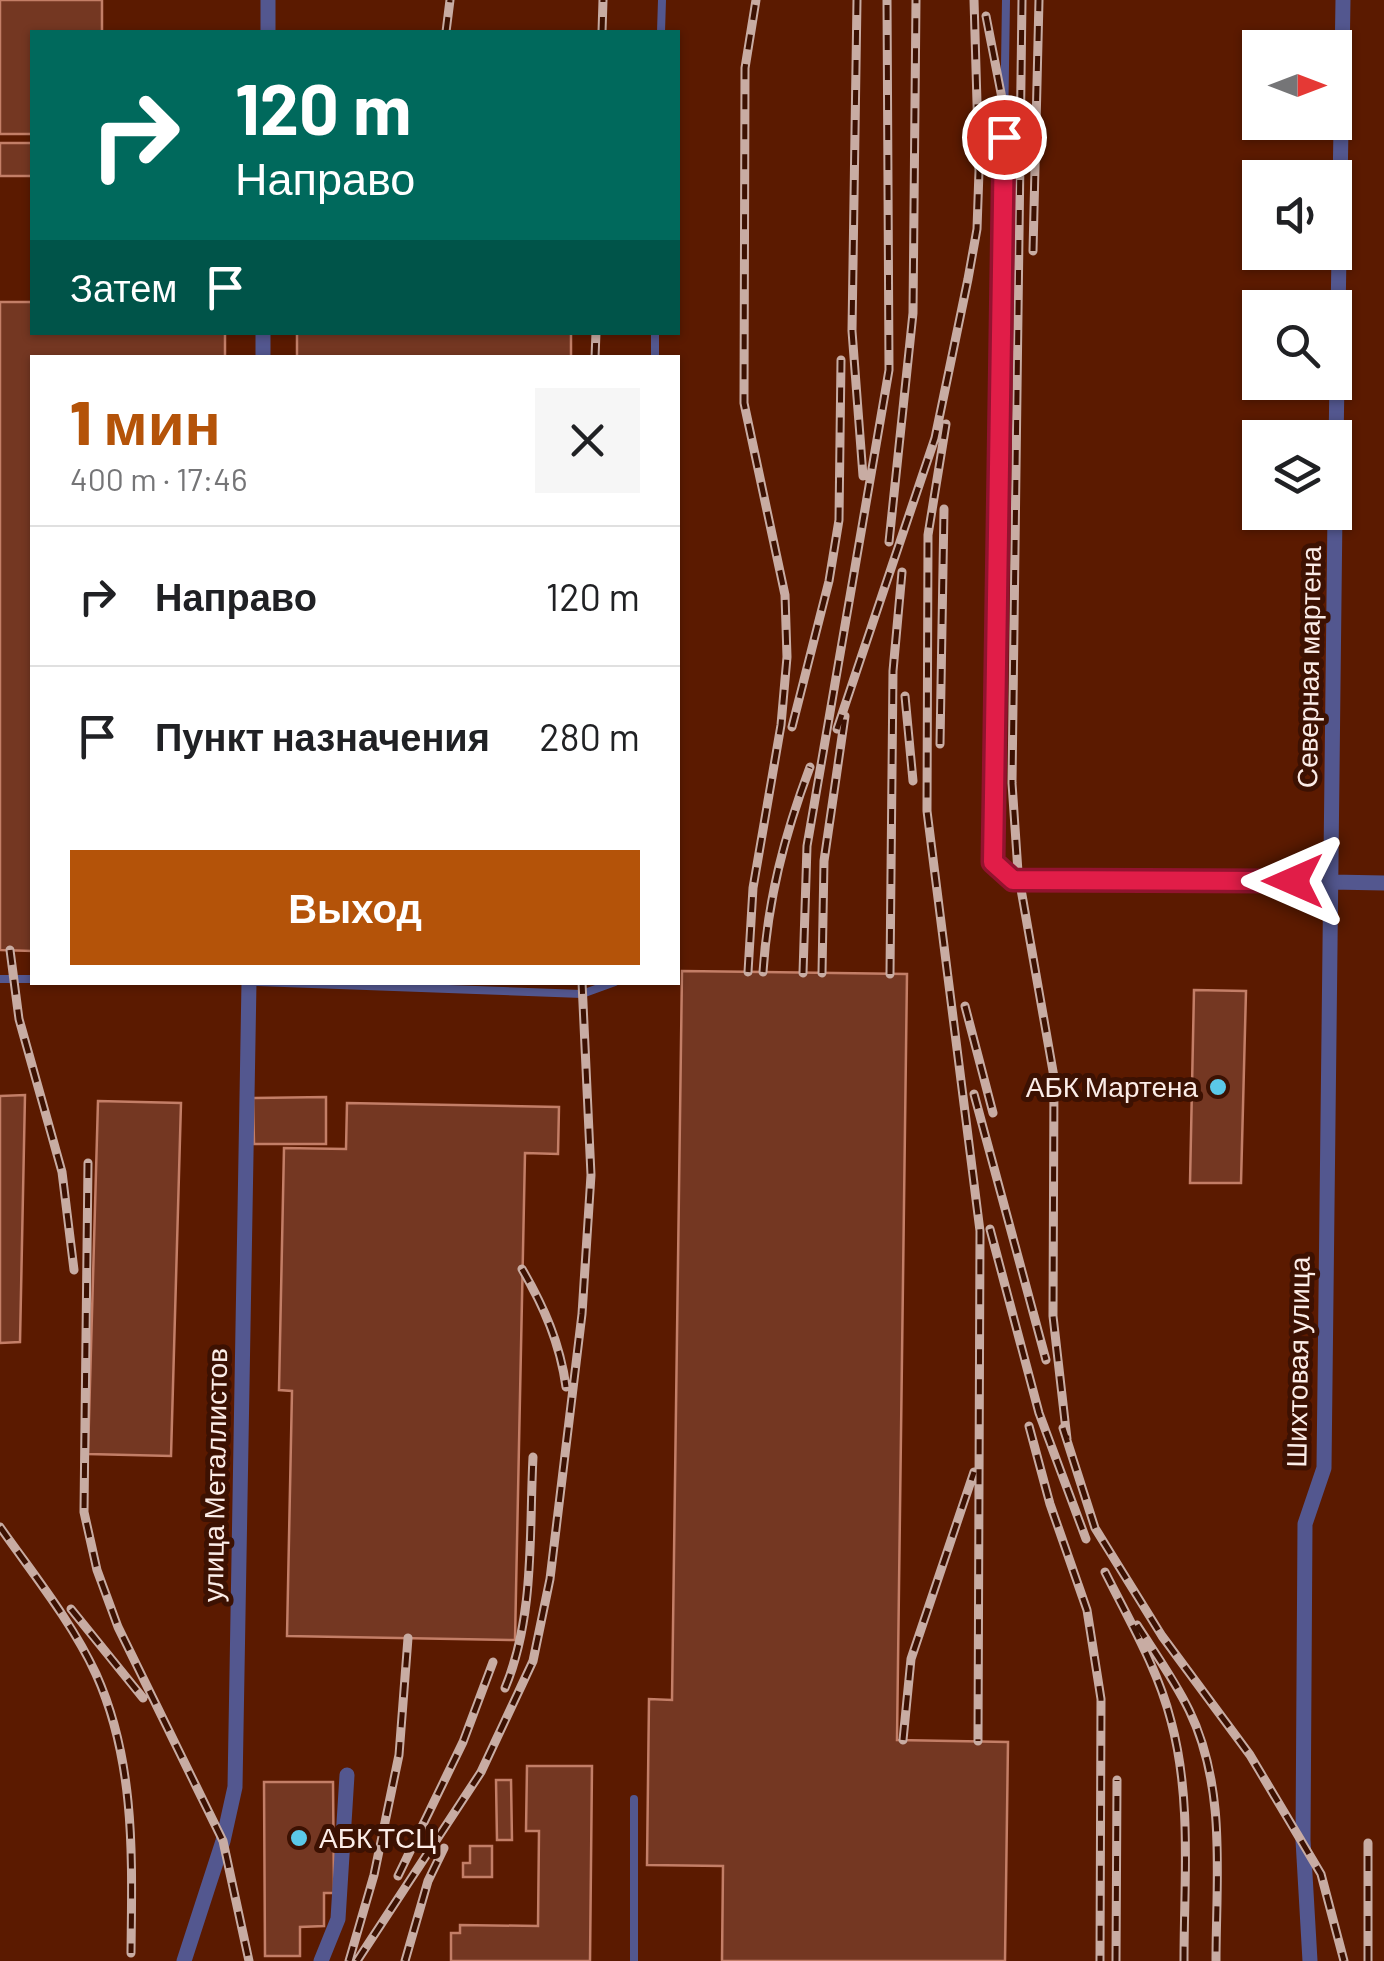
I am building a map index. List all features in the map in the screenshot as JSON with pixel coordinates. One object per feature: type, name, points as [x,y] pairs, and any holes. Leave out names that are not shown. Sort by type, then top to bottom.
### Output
[{"type":"street","points":[[268,0],[268,30]]},
{"type":"street","name":"Северная мартена","points":[[1336,420],[1343,0]]},
{"type":"street","name":"Северная мартена","points":[[1332,882],[1335,530]]},
{"type":"street","points":[[1332,882],[1384,883]]},
{"type":"street","name":"Шихтовая улица","points":[[1310,1961],[1303,1840],[1305,1524],[1324,1468],[1332,882]]},
{"type":"street","name":"улица Металлистов","points":[[184,1961],[224,1841],[235,1787],[249,985]]},
{"type":"street","points":[[321,1961],[338,1919],[347,1774]]},
{"type":"lane","points":[[662,0],[662,30]]},
{"type":"lane","points":[[1006,0],[993,862],[1013,880],[1332,882]]},
{"type":"lane","points":[[0,979],[30,979]]},
{"type":"lane","points":[[339,985],[582,994],[608,985]]},
{"type":"lane","points":[[634,1799],[634,1961]]},
{"type":"shaded area","points":[[0,0],[1384,0],[1384,1961],[0,1961]]},
{"type":"building","points":[[0,0],[102,0],[102,30],[30,30],[30,134],[0,134]]},
{"type":"building","points":[[0,143],[30,143],[30,176],[0,176]]},
{"type":"building","points":[[0,302],[30,302],[30,335],[225,335],[225,355],[30,355],[30,951],[0,950]]},
{"type":"building","points":[[297,335],[571,335],[571,355],[297,355]]},
{"type":"building","points":[[682,971],[907,974],[897,1740],[1008,1742],[1005,1961],[722,1961],[723,1866],[647,1865],[649,1699],[672,1700]]},
{"type":"building","name":"АБК Мартена","points":[[1194,990],[1246,991],[1241,1183],[1190,1183]]},
{"type":"building","points":[[25,1095],[20,1342],[0,1343],[0,1096]]},
{"type":"building","points":[[326,1097],[326,1144],[254,1144],[253,1098]]},
{"type":"building","points":[[98,1101],[181,1103],[171,1456],[88,1454]]},
{"type":"building","points":[[347,1103],[559,1107],[558,1154],[525,1153],[515,1640],[287,1636],[292,1391],[279,1390],[284,1148],[346,1149]]},
{"type":"building","points":[[527,1766],[592,1766],[590,1961],[451,1961],[451,1933],[460,1933],[460,1925],[538,1926],[539,1831],[526,1831]]},
{"type":"building","points":[[496,1780],[511,1780],[512,1840],[497,1840]]},
{"type":"building","name":"АБК ТСЦ","points":[[264,1782],[333,1782],[334,1893],[324,1893],[324,1926],[300,1927],[300,1956],[265,1956]]},
{"type":"building","points":[[470,1846],[492,1846],[492,1877],[463,1877],[463,1863],[470,1863]]},
{"type":"railway","points":[[446,30],[450,0]]},
{"type":"railway","points":[[602,30],[603,0]]},
{"type":"railway","points":[[748,972],[753,888],[781,725],[787,657],[785,595],[744,403],[745,68],[756,0]]},
{"type":"railway","points":[[857,0],[852,331],[863,476]]},
{"type":"railway","points":[[803,973],[807,846],[889,370],[887,0]]},
{"type":"railway","points":[[889,542],[913,313],[916,0]]},
{"type":"railway","points":[[837,729],[935,438],[968,279],[977,229],[979,171],[974,0]]},
{"type":"railway","points":[[1022,0],[1012,783],[1018,872],[1054,1077],[1053,1316],[1067,1439]]},
{"type":"railway","points":[[1033,251],[1039,0]]},
{"type":"railway","points":[[986,16],[1009,134]]},
{"type":"railway","points":[[595,355],[596,335]]},
{"type":"railway","points":[[792,727],[829,581],[839,520],[841,360]]},
{"type":"railway","points":[[946,424],[928,535],[927,811],[980,1231],[978,1741]]},
{"type":"railway","points":[[940,744],[944,509]]},
{"type":"railway","points":[[890,974],[893,671],[902,572]]},
{"type":"railway","points":[[905,696],[913,781]]},
{"type":"railway","points":[[822,973],[824,861],[845,716]]},
{"type":"railway","points":[[763,972],[779,868],[810,767]]},
{"type":"railway","points":[[10,950],[19,1019],[62,1172],[74,1270]]},
{"type":"railway","points":[[357,1961],[481,1772],[533,1661],[550,1579],[582,1314],[591,1175],[582,985]]},
{"type":"railway","points":[[965,1006],[993,1113]]},
{"type":"railway","points":[[974,1094],[1046,1360]]},
{"type":"railway","points":[[88,1163],[84,1512],[97,1570],[118,1627],[223,1841],[249,1961]]},
{"type":"railway","points":[[990,1229],[1039,1413],[1086,1539]]},
{"type":"railway","points":[[522,1269],[550,1326],[566,1387]]},
{"type":"railway","points":[[1029,1426],[1050,1504],[1087,1610],[1101,1699],[1100,1961]]},
{"type":"railway","points":[[1063,1428],[1095,1528],[1162,1636],[1250,1755],[1321,1874],[1344,1961]]},
{"type":"railway","points":[[505,1688],[515,1661],[526,1604],[533,1457]]},
{"type":"railway","points":[[903,1740],[911,1659],[974,1472]]},
{"type":"railway","points":[[0,1527],[76,1636],[109,1708],[129,1811],[131,1953]]},
{"type":"railway","points":[[1105,1572],[1159,1683],[1178,1750],[1185,1840],[1184,1961]]},
{"type":"railway","points":[[71,1609],[143,1698]]},
{"type":"railway","points":[[1137,1625],[1189,1710],[1209,1770],[1217,1834],[1216,1961]]},
{"type":"railway","points":[[349,1961],[374,1875],[399,1755],[408,1638]]},
{"type":"railway","points":[[398,1876],[463,1742],[493,1662]]},
{"type":"railway","points":[[1116,1961],[1117,1780]]},
{"type":"railway","points":[[1368,1843],[1368,1961]]},
{"type":"railway","points":[[405,1961],[428,1881],[444,1848]]},
{"type":"place","name":"АБК Мартена","points":[[1218,1087]]},
{"type":"place","name":"АБК ТСЦ","points":[[299,1838]]},
{"type":"route","points":[[1004,137],[993,862],[1013,880],[1293,881]]}]
